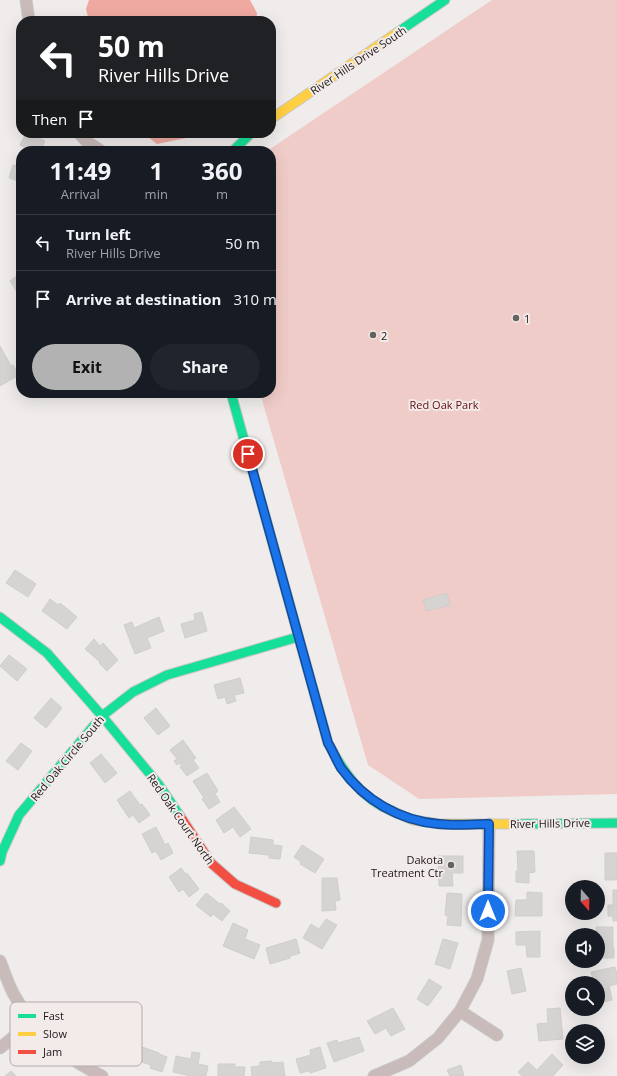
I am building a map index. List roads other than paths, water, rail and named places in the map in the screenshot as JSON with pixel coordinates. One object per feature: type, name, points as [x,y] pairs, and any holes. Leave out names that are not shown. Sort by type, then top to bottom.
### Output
[{"type":"street","points":[[26,0],[28,16]]},
{"type":"street","name":"River Hills Drive South","points":[[276,116],[445,0]]},
{"type":"street","points":[[83,138],[93,146]]},
{"type":"street","points":[[238,146],[246,138]]},
{"type":"street","name":"River Hills Drive","points":[[232,398],[328,743],[341,767],[358,788],[384,808],[413,820],[440,824],[617,823]]},
{"type":"street","name":"Red Oak Court North","points":[[0,618],[47,653],[102,716],[159,785],[211,863],[235,884],[276,903]]},
{"type":"street","name":"Red Oak Circle South","points":[[0,861],[2,852],[19,815],[102,716],[133,692],[167,675],[298,637]]},
{"type":"street","points":[[374,1076],[410,1061],[438,1038],[460,1011],[477,979],[488,940],[489,824]]},
{"type":"street","points":[[0,961],[12,992],[19,1002]]},
{"type":"street","points":[[460,1011],[497,1035]]},
{"type":"street","points":[[0,1048],[10,1040]]},
{"type":"street","points":[[83,1066],[102,1076]]},
{"type":"place","name":"1","points":[[516,318]]},
{"type":"place","name":"2","points":[[373,335]]},
{"type":"place","name":"Dakota Treatment Ctr","points":[[451,865]]},
{"type":"park label","name":"Red Oak Park","points":[[444,404]]}]
